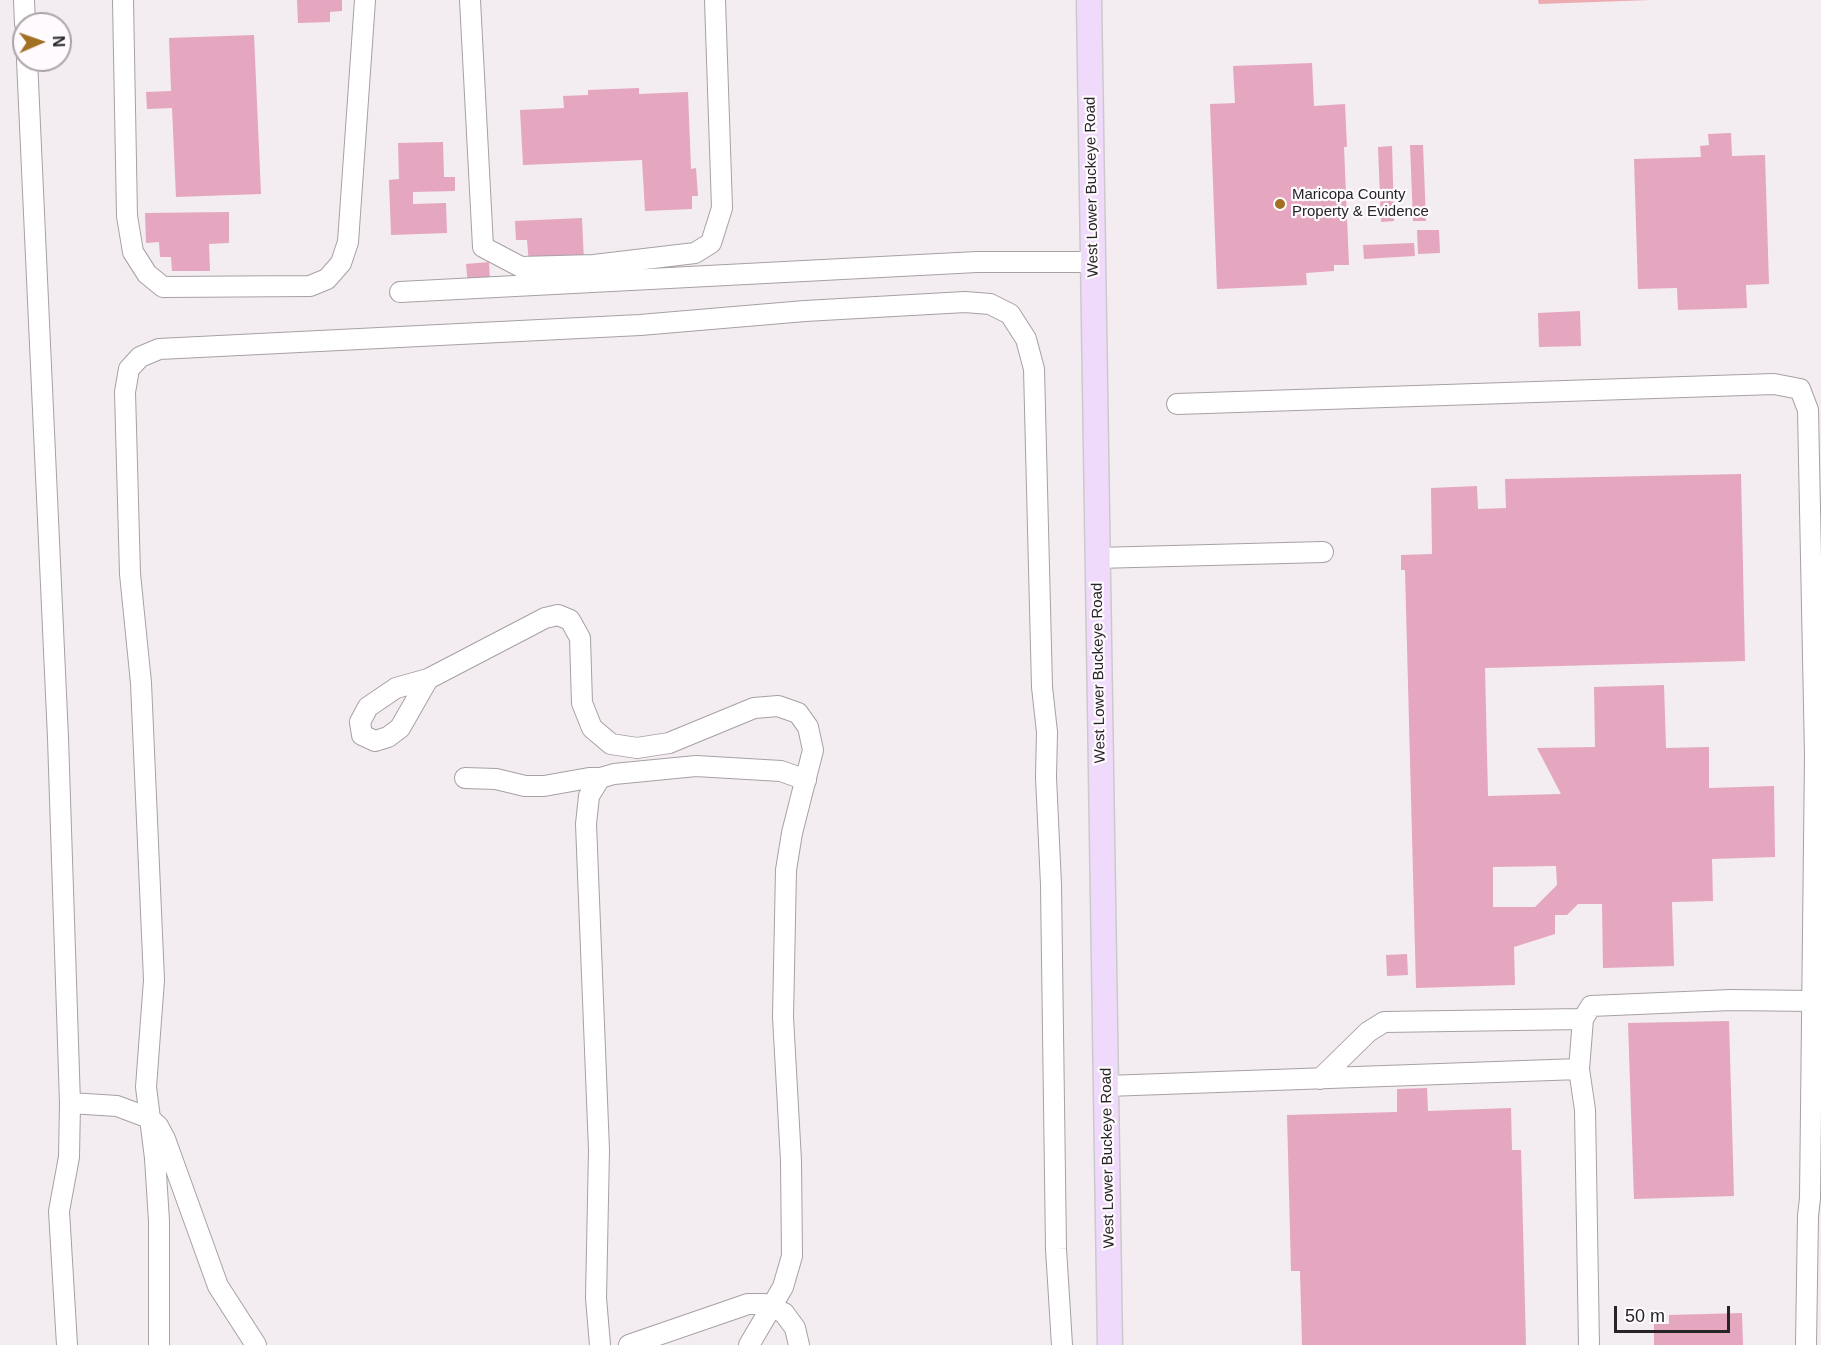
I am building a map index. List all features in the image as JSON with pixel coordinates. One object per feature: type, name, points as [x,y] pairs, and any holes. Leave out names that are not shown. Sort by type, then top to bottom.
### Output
[{"type":"main road","name":"West Lower Buckeye Road","points":[[1089,0],[1110,1345]]},
{"type":"lane","points":[[123,0],[127,216],[133,252],[147,274],[163,287],[310,286],[327,279],[341,263],[348,242],[365,0]]},
{"type":"lane","points":[[470,0],[483,247],[521,267],[594,266],[695,253],[711,243],[722,208],[715,0]]},
{"type":"lane","points":[[28,72],[57,727],[70,1103],[69,1157],[59,1211],[68,1345]]},
{"type":"lane","points":[[400,292],[977,262],[1093,262]]},
{"type":"lane","points":[[159,1345],[159,1221],[155,1158],[146,1087],[154,980],[141,683],[130,574],[125,392],[129,369],[140,357],[159,349],[640,325],[806,310],[965,302],[990,304],[1010,314],[1026,339],[1034,369],[1042,687],[1047,732],[1046,777],[1051,885],[1056,1249],[1062,1345]]},
{"type":"lane","points":[[1177,404],[1774,384],[1800,389],[1808,410],[1814,731],[1810,1198],[1806,1345]]},
{"type":"lane","points":[[1097,558],[1323,552]]},
{"type":"lane","points":[[428,679],[545,618],[558,615],[570,620],[580,638],[582,703],[592,728],[611,744],[637,748],[669,743],[754,708],[778,706],[798,713],[808,728],[813,750],[792,833],[786,870],[783,1017],[791,1161],[792,1256],[783,1287],[749,1345]]},
{"type":"lane","points":[[465,778],[496,779],[525,786],[544,786],[614,774],[696,766],[781,771],[806,780]]},
{"type":"lane","points":[[600,778],[589,796],[586,824],[600,1150],[596,1298],[600,1345]]},
{"type":"lane","points":[[1589,1345],[1585,1110],[1579,1069],[1583,1019],[1592,1006],[1731,1000],[1812,1000]]},
{"type":"lane","points":[[1320,1079],[1368,1032],[1384,1022],[1583,1019]]},
{"type":"lane","points":[[1107,1086],[1579,1069]]},
{"type":"lane","points":[[70,1103],[117,1106],[149,1118],[158,1126],[165,1139],[218,1286],[256,1345]]},
{"type":"lane","points":[[629,1345],[748,1304],[764,1304],[784,1313],[795,1328],[799,1345]]},
{"type":"shaded area","points":[[1538,0],[1650,0],[1539,4]]},
{"type":"building","points":[[297,0],[342,0],[342,11],[330,12],[330,22],[298,23]]},
{"type":"building","points":[[254,35],[261,194],[176,197],[172,108],[147,109],[146,92],[171,91],[169,38]]},
{"type":"building","name":"Maricopa County Property & Evidence","points":[[1312,63],[1314,106],[1345,104],[1347,147],[1344,147],[1349,265],[1334,265],[1334,271],[1306,273],[1307,285],[1217,289],[1210,104],[1235,103],[1233,66]]},
{"type":"building","points":[[639,88],[639,94],[688,92],[691,169],[696,168],[698,196],[692,196],[692,209],[645,211],[642,160],[523,165],[520,110],[564,108],[563,96],[588,95],[588,90]]},
{"type":"building","points":[[1731,133],[1732,156],[1765,155],[1769,284],[1746,285],[1747,308],[1678,310],[1677,288],[1638,289],[1634,159],[1701,157],[1700,146],[1709,145],[1708,134]]},
{"type":"building","points":[[443,142],[444,177],[455,177],[455,191],[413,192],[413,204],[446,203],[447,233],[391,235],[389,180],[399,179],[398,143]]},
{"type":"building","points":[[1410,145],[1423,145],[1426,221],[1413,221]]},
{"type":"building","points":[[1392,146],[1394,221],[1381,222],[1378,147]]},
{"type":"building","points":[[229,212],[229,243],[209,244],[210,271],[172,271],[171,257],[160,257],[159,242],[146,243],[145,213]]},
{"type":"building","points":[[582,218],[584,262],[529,264],[527,240],[516,240],[515,221]]},
{"type":"building","points":[[1417,230],[1439,230],[1440,253],[1418,254]]},
{"type":"building","points":[[1414,243],[1415,256],[1364,259],[1363,245]]},
{"type":"building","points":[[489,262],[490,283],[468,285],[466,264]]},
{"type":"building","points":[[1580,311],[1581,346],[1539,347],[1538,313]]},
{"type":"building","points":[[1741,474],[1745,661],[1485,668],[1488,796],[1561,794],[1537,748],[1595,747],[1594,687],[1664,685],[1666,748],[1709,747],[1709,788],[1774,786],[1775,857],[1712,859],[1713,901],[1672,902],[1674,966],[1603,968],[1602,904],[1578,904],[1567,915],[1555,915],[1555,934],[1514,947],[1515,985],[1416,988],[1405,570],[1401,570],[1401,555],[1432,554],[1431,488],[1477,486],[1478,509],[1506,508],[1505,479]],"holes":[[[1556,866],[1557,885],[1535,907],[1493,907],[1493,867]]]},
{"type":"building","points":[[1407,954],[1408,975],[1387,976],[1386,955]]},
{"type":"building","points":[[1729,1021],[1734,1196],[1634,1199],[1628,1023]]},
{"type":"building","points":[[1427,1088],[1428,1111],[1511,1108],[1512,1150],[1521,1150],[1526,1345],[1302,1345],[1300,1271],[1291,1271],[1287,1115],[1397,1112],[1397,1089]]},
{"type":"building","points":[[1742,1313],[1743,1345],[1654,1345],[1654,1324],[1669,1324],[1669,1315]]},
{"type":"place","name":"Maricopa County Property & Evidence","points":[[1280,204]]}]
